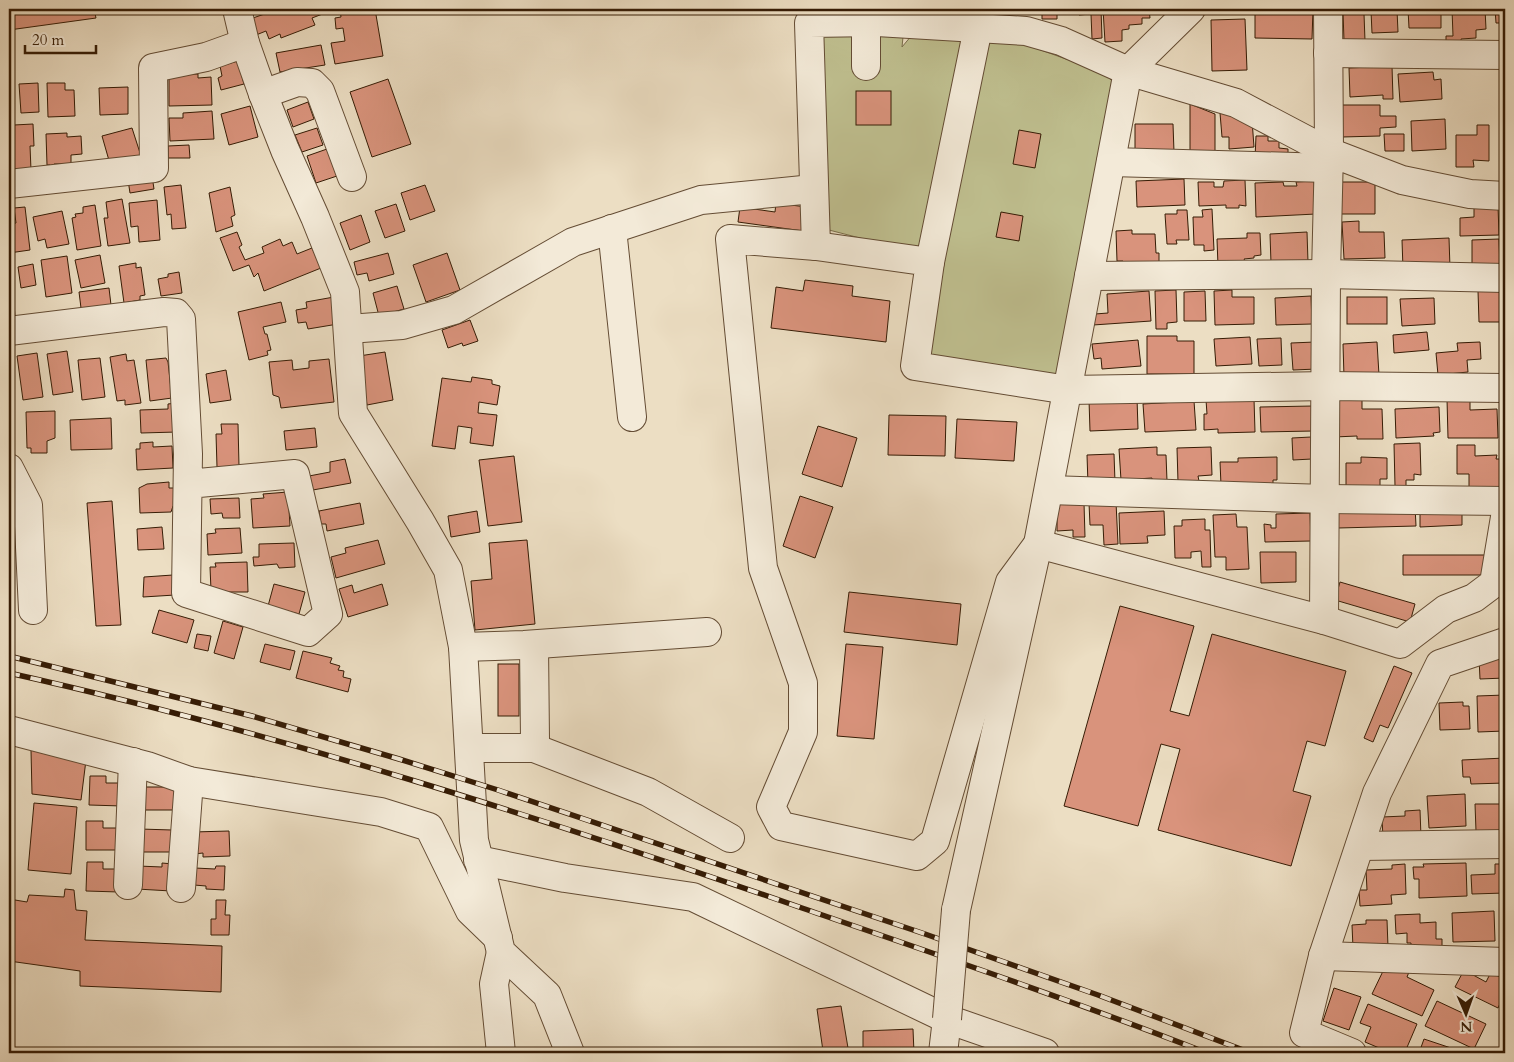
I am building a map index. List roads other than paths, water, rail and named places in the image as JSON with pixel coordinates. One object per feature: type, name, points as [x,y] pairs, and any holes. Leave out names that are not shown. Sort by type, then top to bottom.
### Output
[{"type":"street","points":[[943,1053],[956,910],[1038,544],[1128,71],[1191,9]]},
{"type":"street","points":[[1324,620],[1327,386],[1326,274],[1329,160],[1328,9]]},
{"type":"street","points":[[241,10],[245,43],[263,94],[346,292],[353,413],[448,570],[463,647],[474,840],[500,945],[494,984],[501,1053]]},
{"type":"street","points":[[816,246],[809,23],[874,18],[978,28],[1026,20],[1061,41],[1128,71],[1236,103],[1329,160]]},
{"type":"street","points":[[866,66],[874,18]]},
{"type":"street","points":[[978,28],[930,262],[915,366],[1068,390],[1327,386],[1505,388]]},
{"type":"street","points":[[9,184],[154,168],[152,68],[206,56],[245,43]]},
{"type":"street","points":[[1328,53],[1505,55]]},
{"type":"street","points":[[263,94],[297,82],[312,83],[320,91],[352,177]]},
{"type":"street","points":[[1111,162],[1329,160],[1402,180],[1470,194],[1505,196]]},
{"type":"street","points":[[349,329],[402,325],[454,310],[573,242],[701,200],[813,189]]},
{"type":"street","points":[[612,229],[632,417]]},
{"type":"street","points":[[930,262],[816,246],[730,239],[763,568],[803,683],[803,732],[771,807],[782,826],[917,856],[935,841],[1010,582],[1038,544]]},
{"type":"street","points":[[1089,276],[1326,274],[1505,278]]},
{"type":"street","points":[[9,331],[164,312],[176,313],[181,319],[183,346],[188,484],[186,593],[308,632],[328,614],[295,474],[188,484]]},
{"type":"street","points":[[9,468],[28,506],[33,610]]},
{"type":"street","points":[[1049,490],[1326,499],[1505,501]]},
{"type":"street","points":[[1038,544],[1324,620],[1400,644],[1446,609],[1474,598],[1494,583],[1505,516]]},
{"type":"street","points":[[463,647],[534,645],[707,632]]},
{"type":"street","points":[[1352,1053],[1304,1033],[1323,956],[1377,793],[1440,664],[1505,642]]},
{"type":"street","points":[[534,645],[535,740]]},
{"type":"street","points":[[9,730],[133,762],[190,781],[381,812],[429,827],[470,911],[547,995],[570,1053]]},
{"type":"street","points":[[469,748],[534,748],[648,792],[730,838]]},
{"type":"street","points":[[128,885],[133,762]]},
{"type":"street","points":[[180,888],[190,781]]},
{"type":"street","points":[[1360,846],[1505,844]]},
{"type":"street","points":[[478,860],[565,878],[693,897],[947,1019],[1045,1053]]},
{"type":"street","points":[[1323,956],[1505,962]]},
{"type":"railway","points":[[9,656],[252,716],[498,790],[925,934],[1098,995],[1251,1053]]},
{"type":"railway","points":[[9,673],[210,722],[409,779],[508,810],[955,961],[1207,1053]]}]
